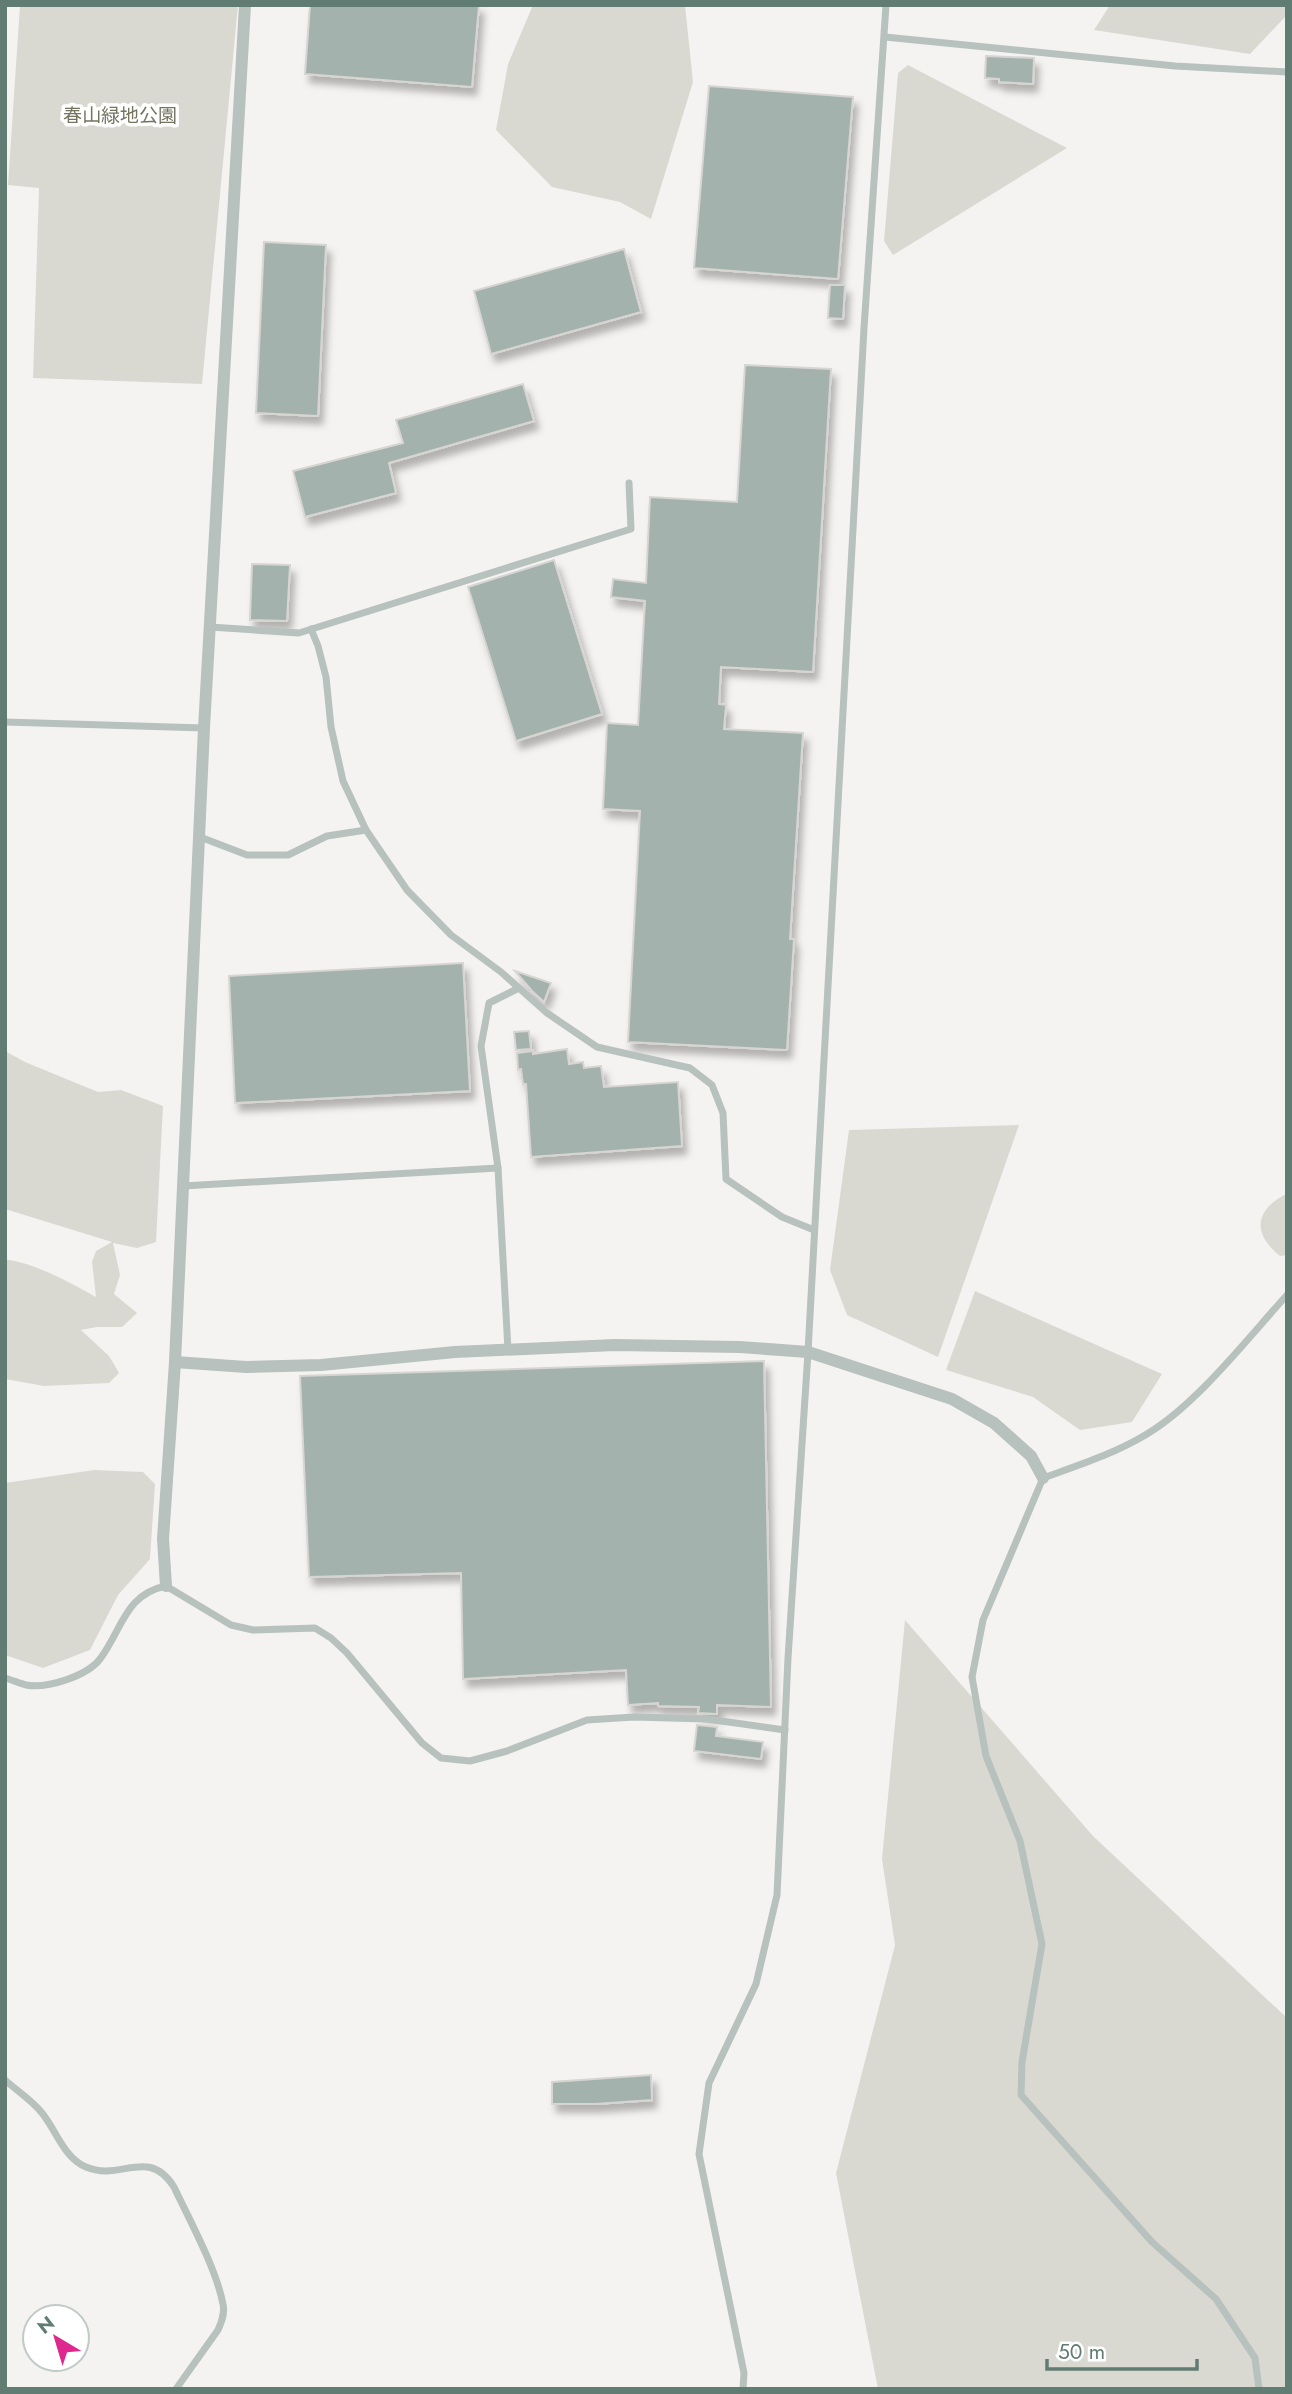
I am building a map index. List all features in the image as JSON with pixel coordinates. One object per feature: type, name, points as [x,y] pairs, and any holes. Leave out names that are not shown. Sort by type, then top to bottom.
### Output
[{"type":"street","points":[[166,1586],[163,1539],[175,1362],[204,728],[245,5]]},
{"type":"street","points":[[743,2389],[744,2373],[699,2154],[709,2083],[756,1984],[777,1895],[863,342],[886,5]]},
{"type":"street","points":[[885,37],[1175,66],[1287,72]]},
{"type":"street","points":[[210,627],[299,633],[631,530],[629,483]]},
{"type":"street","points":[[311,629],[326,677],[331,727],[343,781],[366,830],[415,900],[451,935],[547,1013],[597,1047],[690,1068],[712,1085],[723,1113],[726,1179],[782,1217],[814,1230]]},
{"type":"street","points":[[5,722],[204,728]]},
{"type":"street","points":[[200,837],[247,855],[288,855],[327,836],[366,830]]},
{"type":"street","points":[[508,1350],[498,1168],[481,1046],[489,1003],[519,988]]},
{"type":"street","points":[[183,1186],[498,1168]]},
{"type":"street","points":[[1259,2389],[1255,2358],[1216,2299],[1152,2242],[1021,2095],[1023,2062],[1041,1944],[1020,1841],[986,1756],[972,1677],[982,1620],[1044,1478],[1110,1454],[1149,1433],[1191,1401],[1287,1295]]},
{"type":"street","points":[[175,1362],[246,1367],[321,1365],[455,1352],[615,1345],[740,1347],[808,1352],[952,1399],[994,1423],[1031,1456],[1044,1478]]},
{"type":"street","points":[[5,1678],[28,1686],[70,1680],[99,1661],[138,1597],[153,1588],[166,1586],[231,1625],[253,1630],[315,1628],[331,1638],[347,1653],[422,1743],[441,1758],[470,1761],[507,1751],[587,1720],[634,1717],[707,1719],[785,1730]]},
{"type":"street","points":[[5,2080],[41,2111],[67,2151],[81,2165],[106,2171],[150,2166],[167,2176],[174,2188],[224,2306],[223,2320],[218,2330],[176,2389]]},
{"type":"green space","name":"春山緑地公園","points":[[20,5],[238,5],[202,384],[33,378],[39,188],[8,185]]},
{"type":"green space","points":[[533,5],[685,5],[693,82],[651,219],[620,202],[552,187],[496,130],[508,64]]},
{"type":"green space","points":[[1110,5],[1287,5],[1287,15],[1250,54],[1094,30]]},
{"type":"green space","points":[[908,65],[1067,148],[893,255],[884,241],[898,73]]},
{"type":"green space","points":[[5,1051],[98,1092],[121,1090],[163,1106],[156,1242],[137,1248],[113,1243],[120,1275],[114,1294],[137,1313],[122,1327],[81,1330],[109,1356],[119,1373],[109,1383],[44,1386],[5,1379],[5,1259],[41,1269],[96,1297],[92,1262],[96,1251],[112,1242],[5,1209]]},
{"type":"green space","points":[[1019,1125],[938,1357],[847,1315],[830,1270],[849,1130]]},
{"type":"green space","points":[[1284,1195],[1287,1196],[1287,1255],[1280,1256],[1265,1240],[1261,1224],[1267,1209]]},
{"type":"green space","points":[[975,1291],[1162,1374],[1132,1422],[1080,1430],[1033,1397],[946,1370]]},
{"type":"green space","points":[[94,1470],[143,1472],[155,1484],[150,1559],[118,1595],[90,1650],[43,1668],[5,1655],[5,1483]]},
{"type":"green space","points":[[905,1620],[1093,1836],[1287,2018],[1287,2389],[878,2389],[836,2173],[895,1945],[882,1859]]},
{"type":"building","points":[[310,5],[479,5],[472,87],[305,74]]},
{"type":"building","points":[[986,56],[1034,58],[1033,84],[999,82],[999,79],[985,78]]},
{"type":"building","points":[[709,86],[853,97],[838,279],[694,268]]},
{"type":"building","points":[[264,242],[326,245],[318,416],[256,413]]},
{"type":"building","points":[[624,249],[641,312],[491,354],[474,291]]},
{"type":"building","points":[[830,285],[845,285],[843,319],[828,318]]},
{"type":"building","points":[[745,365],[831,369],[813,672],[721,667],[719,704],[726,705],[724,729],[803,733],[790,939],[794,939],[787,1050],[628,1042],[640,811],[603,809],[607,723],[638,725],[645,601],[611,597],[613,579],[646,583],[650,497],[737,502]]},
{"type":"building","points":[[523,384],[534,421],[389,463],[396,493],[305,517],[293,471],[403,443],[396,420]]},
{"type":"building","points":[[554,560],[602,714],[516,741],[468,587]]},
{"type":"building","points":[[252,564],[290,565],[287,621],[250,620]]},
{"type":"building","points":[[463,963],[470,1091],[235,1103],[229,976]]},
{"type":"building","points":[[515,971],[551,983],[544,1002],[532,991]]},
{"type":"building","points":[[529,1031],[531,1049],[516,1050],[514,1032]]},
{"type":"building","points":[[567,1049],[569,1064],[583,1062],[584,1068],[601,1066],[604,1087],[678,1082],[682,1146],[531,1157],[526,1084],[523,1084],[521,1069],[518,1070],[517,1053],[533,1051],[533,1054]]},
{"type":"building","points":[[764,1361],[771,1707],[717,1705],[717,1714],[698,1713],[699,1707],[658,1706],[658,1703],[628,1705],[626,1670],[463,1679],[461,1573],[309,1577],[300,1376]]},
{"type":"building","points":[[697,1725],[717,1727],[716,1736],[763,1742],[761,1759],[694,1751]]},
{"type":"building","points":[[651,2075],[652,2100],[552,2104],[552,2082]]}]
